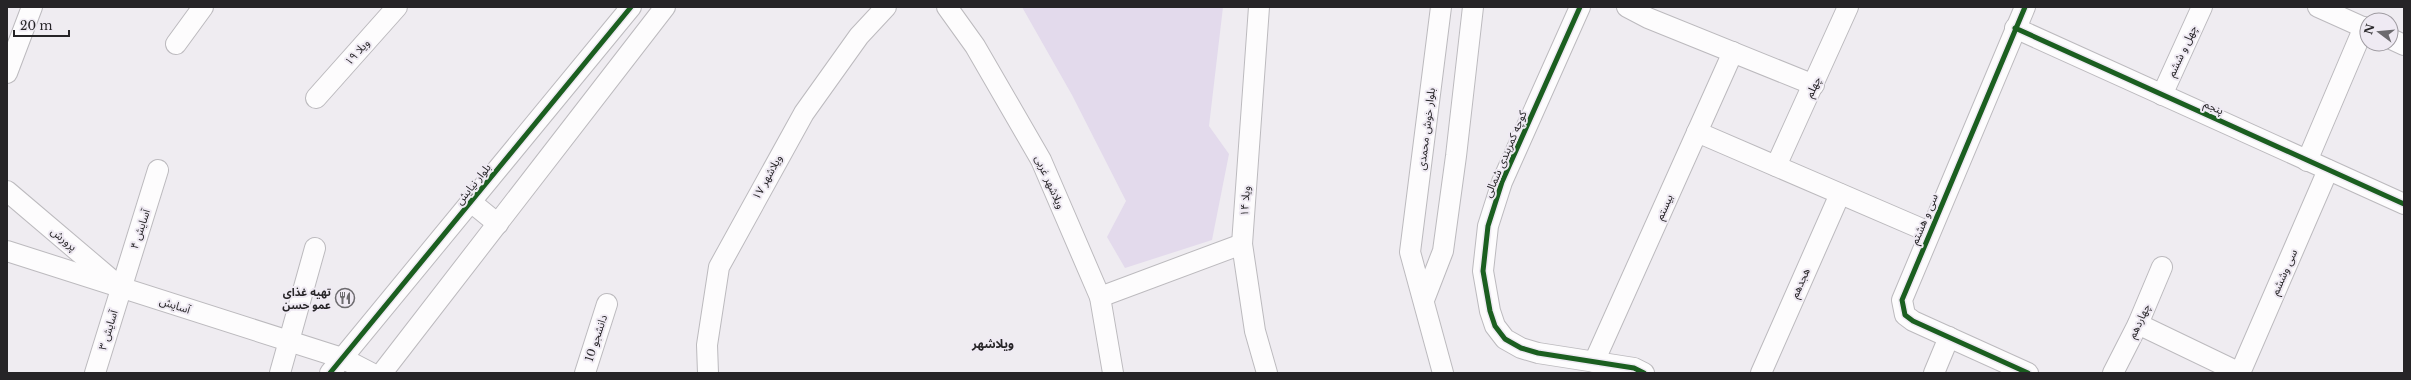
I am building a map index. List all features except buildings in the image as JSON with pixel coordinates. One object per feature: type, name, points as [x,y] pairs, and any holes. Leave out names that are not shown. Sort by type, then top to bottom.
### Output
[{"type":"street","points":[[7,73],[32,7]]},
{"type":"street","points":[[176,44],[203,7]]},
{"type":"street","name":"۱۹ ویلا","points":[[316,98],[397,7]]},
{"type":"street","name":"بلوار نیایش","points":[[336,366],[631,7]]},
{"type":"street","points":[[382,373],[665,7]]},
{"type":"street","name":"ویلاشهر ۱۷","points":[[708,373],[708,345],[719,266],[804,113],[859,36],[886,7]]},
{"type":"street","name":"ویلاشهر غربی","points":[[947,7],[975,46],[1042,160],[1100,297],[1113,373]]},
{"type":"street","name":"۱۴ ویلا","points":[[1259,7],[1242,244],[1255,331],[1267,373]]},
{"type":"street","name":"کوچه کمربندی شمالی","points":[[1580,7],[1502,182],[1488,226],[1483,271],[1490,311],[1495,326],[1505,339],[1521,348],[1538,353],[1634,368],[1644,373]]},
{"type":"street","points":[[1627,7],[1650,12],[1733,52],[1814,85]]},
{"type":"street","name":"چهلم","points":[[1776,166],[1814,85],[1848,7]]},
{"type":"street","name":"سی و هشتم","points":[[2025,7],[1905,291],[1903,308],[1905,315],[1913,320],[2028,373]]},
{"type":"street","name":"چهل و ششم","points":[[2162,95],[2202,7]]},
{"type":"street","points":[[2318,7],[2359,25]]},
{"type":"street","points":[[1441,10],[1457,8],[1472,11],[1456,156],[1443,251],[1424,300],[1443,373]]},
{"type":"street","name":"بلوار خوش محمدی","points":[[1424,300],[1410,252],[1441,10]]},
{"type":"street","points":[[619,22],[639,41]]},
{"type":"street","name":"پنجم","points":[[2015,28],[2404,204]]},
{"type":"street","points":[[2307,160],[2359,44]]},
{"type":"street","name":"بیستم","points":[[1594,362],[1733,52]]},
{"type":"street","points":[[1698,132],[1929,232]]},
{"type":"street","name":"۴ آسایش","points":[[121,288],[158,170]]},
{"type":"street","name":"سی وششم","points":[[2240,373],[2328,170]]},
{"type":"street","name":"پرورش","points":[[7,191],[121,288]]},
{"type":"street","name":"هجدهم","points":[[1761,373],[1840,194]]},
{"type":"street","points":[[471,202],[498,224]]},
{"type":"street","points":[[1100,297],[1242,244]]},
{"type":"street","points":[[280,373],[290,342],[315,248]]},
{"type":"street","name":"آسایش","points":[[7,251],[290,342],[336,366],[371,373]]},
{"type":"street","name":"چهاردهم","points":[[2113,373],[2138,324],[2162,267]]},
{"type":"street","name":"۳ آسایش","points":[[95,373],[121,288]]},
{"type":"street","name":"دانشجو 10","points":[[585,373],[607,304]]},
{"type":"street","points":[[2138,324],[2218,368],[2240,373]]},
{"type":"street","points":[[1934,373],[1949,337]]},
{"type":"shaded area","points":[[1022,7],[1223,7],[1209,126],[1229,154],[1212,240],[1125,268],[1107,237],[1126,201],[1072,95]]},
{"type":"cycle path","points":[[330,373],[631,7]]},
{"type":"cycle path","points":[[1580,7],[1502,182],[1488,226],[1483,271],[1490,311],[1495,326],[1505,339],[1521,348],[1538,353],[1634,368],[1644,373]]},
{"type":"cycle path","points":[[2025,7],[1902,300],[1905,315],[1913,321],[2028,373]]},
{"type":"cycle path","points":[[2015,28],[2404,204]]},
{"type":"place","name":"تهیه غذای عمو حسن","points":[[345,298]]},
{"type":"district","name":"ویلاشهر","points":[[993,344]]}]
